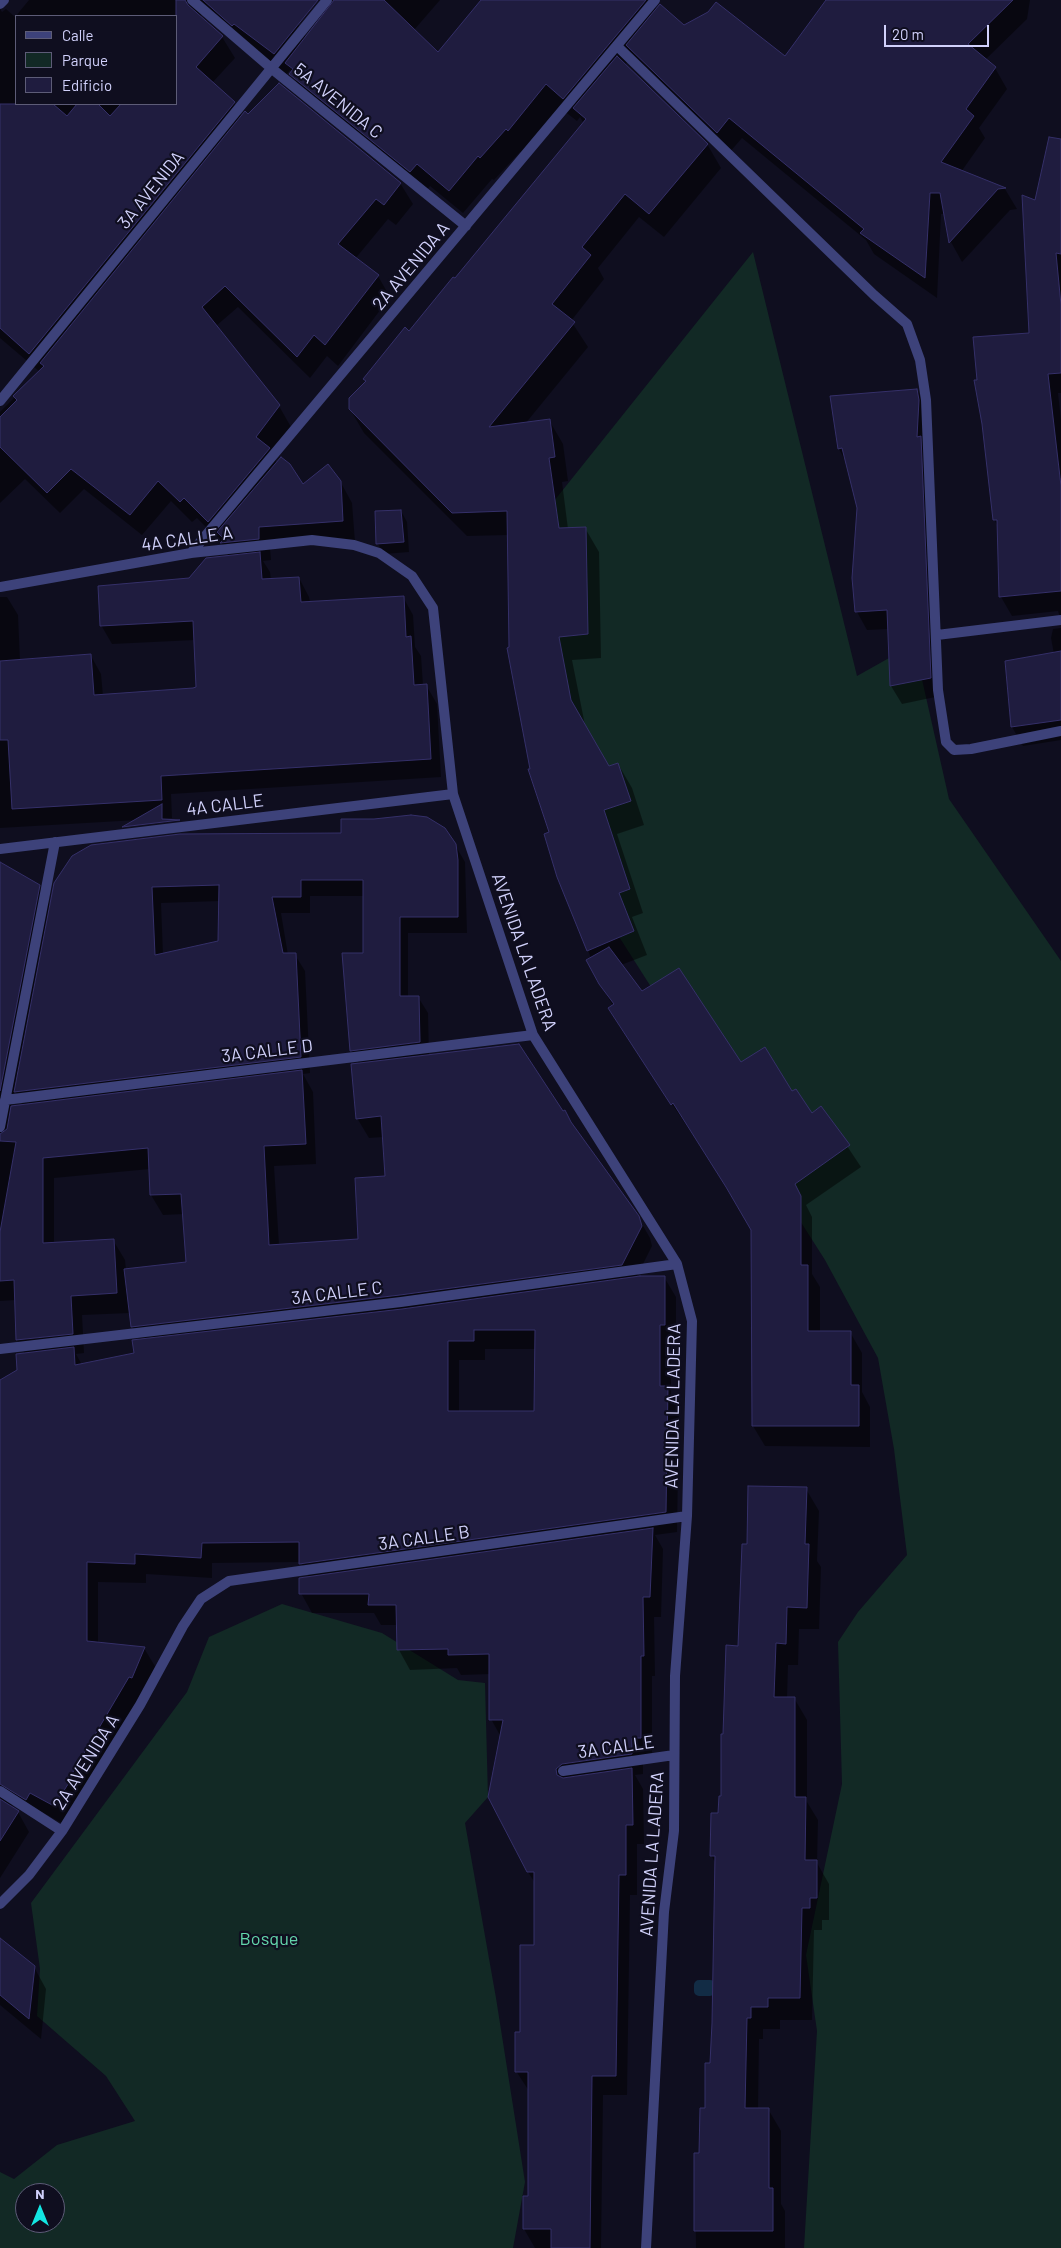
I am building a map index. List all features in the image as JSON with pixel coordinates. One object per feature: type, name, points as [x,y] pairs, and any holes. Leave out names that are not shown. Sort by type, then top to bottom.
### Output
[{"type":"street","points":[[0,4],[4,0]]},
{"type":"street","name":"5A AVENIDA C","points":[[192,0],[271,68],[466,226]]},
{"type":"street","name":"3A AVENIDA","points":[[0,401],[327,0]]},
{"type":"street","name":"2A AVENIDA A","points":[[192,553],[655,0]]},
{"type":"street","points":[[617,46],[874,296],[907,324],[920,360],[926,400],[938,690],[946,742],[954,750],[1061,730]]},
{"type":"street","name":"4A CALLE A","points":[[0,587],[192,553],[312,540],[354,544],[379,553]]},
{"type":"street","name":"AVENIDA LA LADERA","points":[[379,553],[412,576],[434,608],[453,794],[533,1035],[677,1264],[692,1321],[687,1516],[675,1676],[674,1831],[664,1912],[646,2248]]},
{"type":"street","points":[[937,634],[1061,620]]},
{"type":"street","name":"4A CALLE","points":[[0,849],[453,794]]},
{"type":"street","points":[[0,1126],[55,842]]},
{"type":"street","name":"3A CALLE D","points":[[5,1100],[533,1035]]},
{"type":"street","name":"3A CALLE C","points":[[0,1349],[401,1302],[677,1264]]},
{"type":"street","name":"3A CALLE B","points":[[183,1626],[201,1599],[229,1581],[687,1516]]},
{"type":"street","name":"2A AVENIDA A","points":[[0,1904],[29,1875],[62,1831],[140,1705],[183,1626]]},
{"type":"street","name":"3A CALLE","points":[[563,1771],[674,1755]]},
{"type":"street","points":[[0,1791],[62,1831]]},
{"type":"green space","points":[[753,252],[857,676],[914,644],[949,799],[1061,961],[1061,2248],[804,2248],[817,2031],[806,1955],[842,1784],[838,1642],[858,1612],[907,1555],[894,1449],[878,1358],[825,1260],[609,921],[526,536]]},
{"type":"green space","name":"Bosque","points":[[282,1604],[382,1633],[458,1680],[485,1683],[488,1797],[465,1823],[496,1998],[525,2182],[513,2248],[0,2248],[0,2172],[14,2179],[57,2145],[135,2121],[106,2076],[37,2016],[40,1969],[31,1903],[187,1692],[209,1637]]},
{"type":"building","points":[[176,0],[185,0],[188,5],[223,36],[196,67],[235,102],[29,354],[0,328],[0,104],[54,105],[67,116],[76,105],[99,105],[110,116],[120,105],[178,105],[178,15],[176,15]]},
{"type":"building","points":[[203,0],[318,0],[274,54],[234,24],[232,26]]},
{"type":"building","points":[[334,0],[384,0],[438,52],[481,0],[646,0],[563,99],[546,84],[508,131],[506,129],[480,158],[478,156],[449,191],[417,164],[410,172],[289,74],[293,69],[285,63]]},
{"type":"building","points":[[826,0],[1013,0],[968,44],[996,67],[966,109],[974,116],[941,162],[1006,188],[998,189],[949,243],[940,193],[930,193],[925,278],[860,233],[864,229],[729,118],[717,133],[626,45],[660,4],[684,25],[708,12],[716,2],[785,56]]},
{"type":"building","points":[[617,56],[708,144],[649,214],[625,194],[582,247],[591,255],[552,304],[575,322],[489,427],[550,419],[555,457],[549,458],[559,528],[586,527],[588,634],[559,637],[571,700],[609,766],[618,763],[631,801],[604,810],[630,889],[619,893],[634,931],[587,951],[557,877],[544,834],[549,832],[528,769],[530,769],[507,648],[509,647],[507,511],[452,513],[349,409],[349,398],[366,381],[363,379],[405,327],[409,331],[586,119],[573,108]]},
{"type":"building","points":[[279,83],[401,183],[384,205],[376,199],[338,244],[379,275],[325,345],[314,335],[297,357],[225,286],[202,307],[280,405],[256,437],[270,448],[208,522],[184,498],[180,502],[158,481],[130,515],[71,469],[47,493],[0,447],[0,417],[17,400],[13,396],[44,366],[40,363],[245,111],[248,114]]},
{"type":"building","points":[[1049,137],[1061,139],[1061,254],[1056,253],[1061,305],[1061,373],[1048,374],[1061,486],[1061,591],[999,597],[997,520],[993,520],[982,424],[974,380],[977,380],[973,337],[1029,333],[1022,195],[1035,200]]},
{"type":"building","points":[[917,389],[919,400],[917,437],[921,436],[931,678],[890,686],[887,610],[855,612],[852,578],[857,508],[842,448],[838,449],[830,396]]},
{"type":"building","points":[[281,457],[290,464],[303,484],[328,464],[341,481],[343,521],[259,527],[259,539],[220,543],[224,539],[217,532]]},
{"type":"building","points":[[401,510],[404,542],[376,544],[375,511]]},
{"type":"building","points":[[260,552],[262,579],[299,577],[301,602],[404,596],[406,637],[411,636],[414,685],[427,684],[431,759],[161,776],[162,800],[12,809],[8,740],[0,740],[0,661],[91,654],[94,695],[196,687],[193,621],[100,626],[98,586],[189,578],[206,558]]},
{"type":"building","points":[[1061,651],[1061,720],[1011,727],[1005,661]]},
{"type":"building","points":[[162,804],[162,819],[180,820],[122,827]]},
{"type":"building","points":[[411,815],[427,817],[445,828],[456,844],[458,860],[458,917],[400,917],[400,996],[419,996],[420,1042],[350,1051],[342,953],[363,953],[363,880],[301,880],[301,897],[272,897],[283,953],[296,953],[301,1057],[14,1092],[54,883],[72,856],[91,845],[180,834],[341,833],[341,819],[374,819]],"holes":[[[219,885],[218,941],[155,955],[152,887]]]},
{"type":"building","points":[[0,862],[40,885],[0,1091]]},
{"type":"building","points":[[609,947],[642,991],[679,968],[741,1062],[765,1047],[792,1091],[796,1089],[812,1113],[821,1106],[850,1145],[795,1184],[801,1196],[801,1265],[808,1265],[808,1331],[851,1331],[851,1385],[859,1385],[859,1426],[752,1426],[751,1230],[673,1103],[671,1105],[608,1008],[614,1004],[599,984],[586,960]]},
{"type":"building","points":[[519,1044],[563,1111],[565,1110],[571,1122],[639,1216],[642,1226],[622,1265],[400,1295],[131,1327],[124,1269],[186,1262],[181,1194],[150,1195],[148,1148],[43,1158],[43,1243],[114,1239],[117,1293],[71,1296],[73,1334],[16,1340],[14,1280],[0,1281],[0,1232],[16,1142],[0,1141],[0,1134],[7,1129],[11,1106],[302,1070],[306,1144],[264,1146],[269,1245],[358,1239],[355,1178],[385,1176],[381,1116],[356,1119],[351,1064]]},
{"type":"building","points":[[640,1276],[665,1276],[665,1325],[660,1325],[660,1386],[668,1386],[666,1512],[299,1564],[299,1542],[202,1543],[201,1558],[135,1554],[135,1564],[87,1562],[87,1641],[145,1647],[132,1678],[129,1677],[54,1806],[30,1793],[26,1800],[0,1784],[0,1380],[17,1370],[16,1354],[74,1347],[75,1365],[134,1353],[132,1340],[402,1309]],"holes":[[[474,1330],[535,1330],[534,1411],[448,1411],[448,1341],[474,1341]]]},
{"type":"building","points":[[748,1486],[807,1487],[805,1544],[809,1544],[807,1608],[787,1607],[786,1644],[776,1643],[774,1697],[795,1697],[795,1797],[806,1797],[805,1860],[817,1860],[817,1898],[810,1898],[810,1908],[802,1908],[800,1998],[768,1998],[768,2007],[751,2007],[751,2018],[747,2018],[745,2108],[769,2108],[769,2188],[773,2188],[773,2231],[694,2231],[694,2153],[699,2153],[700,2108],[705,2108],[705,2063],[710,2063],[712,2023],[715,1856],[710,1856],[711,1813],[718,1813],[719,1796],[721,1796],[721,1734],[723,1734],[726,1645],[738,1646],[742,1544],[747,1544]]},
{"type":"building","points":[[653,1528],[650,1597],[643,1597],[644,1656],[641,1656],[641,1738],[632,1738],[632,1754],[562,1764],[556,1769],[557,1775],[563,1778],[632,1768],[633,1825],[626,1825],[626,1875],[619,1875],[616,2076],[592,2076],[590,2248],[551,2248],[551,2229],[523,2229],[523,2196],[528,2196],[528,2072],[515,2072],[515,2032],[520,2032],[520,1945],[534,1945],[534,1872],[527,1872],[488,1797],[503,1720],[489,1720],[489,1654],[448,1655],[448,1649],[397,1650],[396,1605],[368,1605],[369,1594],[299,1594],[299,1578]]},
{"type":"building","points":[[0,1799],[19,1811],[0,1841]]},
{"type":"building","points":[[0,1938],[35,1966],[29,2019],[0,1995]]},
{"type":"waterway","points":[[699,1985],[710,1985],[710,1991],[699,1991],[699,1985]]}]
